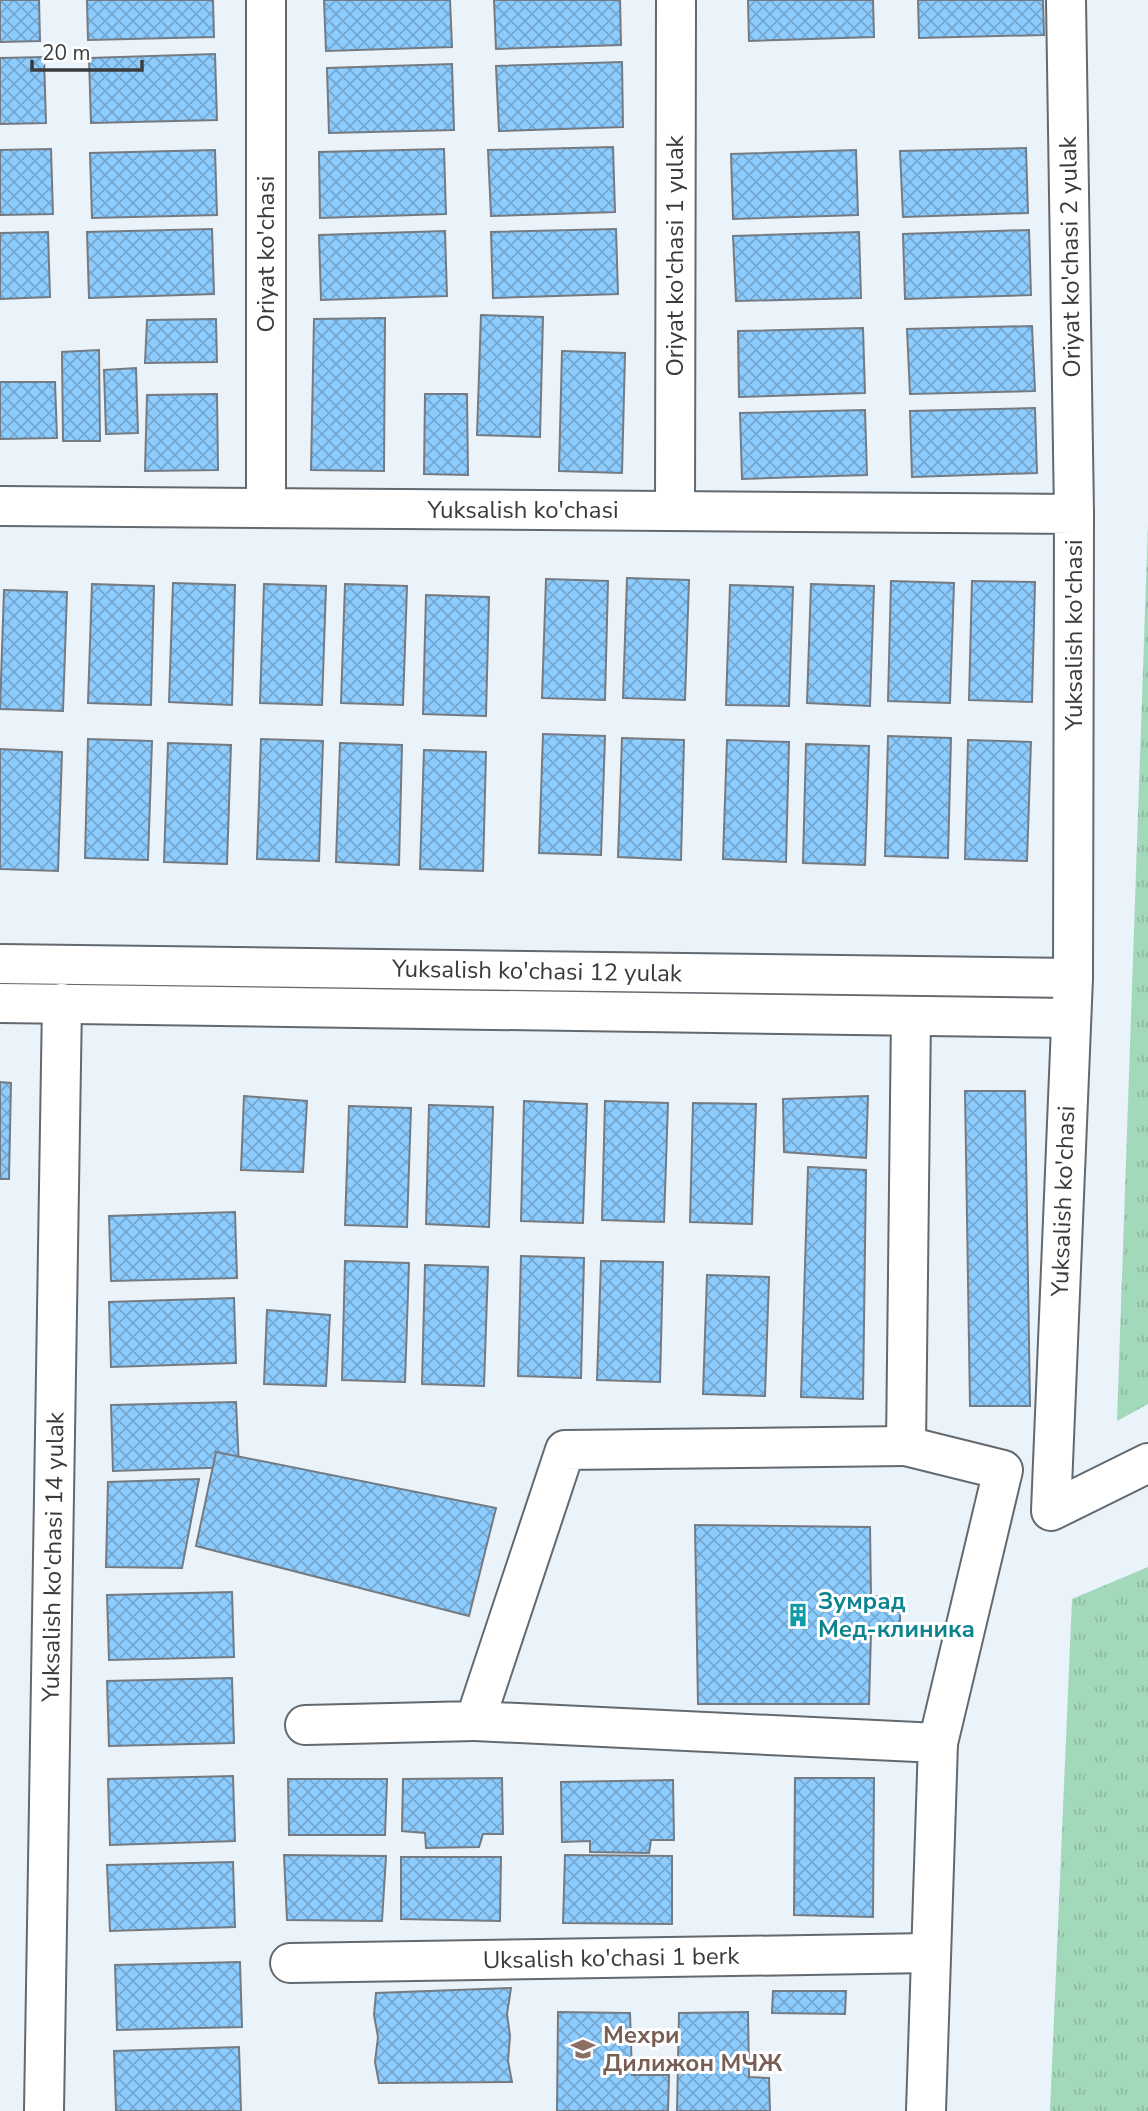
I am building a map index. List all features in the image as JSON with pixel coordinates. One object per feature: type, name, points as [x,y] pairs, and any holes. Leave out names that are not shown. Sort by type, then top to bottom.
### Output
[{"type":"street","name":"Oriyat ko'chasi","points":[[266,0],[266,508]]},
{"type":"street","name":"Oriyat ko'chasi 1 yulak","points":[[675,511],[676,0]]},
{"type":"street","name":"Oriyat ko'chasi 2 yulak","points":[[1066,0],[1074,514]]},
{"type":"street","name":"Yuksalish ko'chasi","points":[[0,506],[1074,514],[1073,978],[1051,1511]]},
{"type":"street","name":"Yuksalish ko'chasi 12 yulak","points":[[0,964],[1073,978]]},
{"type":"street","name":"Yuksalish ko'chasi 12 yulak","points":[[0,1003],[1071,1018]]},
{"type":"street","name":"Yuksalish ko'chasi 14 yulak","points":[[44,2111],[62,1003]]},
{"type":"street","points":[[906,1446],[911,1016]]},
{"type":"street","points":[[475,1721],[565,1450],[906,1446],[1003,1470],[1051,1511],[1148,1463]]},
{"type":"street","points":[[926,2111],[938,1743],[1003,1470]]},
{"type":"street","points":[[305,1725],[475,1721],[938,1743]]},
{"type":"street","name":"Uksalish ko'chasi 1 berk","points":[[290,1963],[931,1953]]},
{"type":"green space","points":[[1148,525],[1148,1404],[1117,1421]]},
{"type":"green space","points":[[1148,1567],[1148,2111],[1050,2111],[1072,1599]]},
{"type":"building","points":[[0,0],[39,0],[40,41],[0,42]]},
{"type":"building","points":[[87,0],[213,0],[214,37],[88,40]]},
{"type":"building","points":[[324,0],[450,0],[452,47],[326,51]]},
{"type":"building","points":[[494,0],[620,0],[621,45],[496,49]]},
{"type":"building","points":[[748,0],[873,0],[874,37],[749,41]]},
{"type":"building","points":[[918,0],[1043,0],[1044,35],[919,38]]},
{"type":"building","points":[[215,54],[217,120],[91,123],[89,58]]},
{"type":"building","points":[[44,57],[46,123],[0,124],[0,58]]},
{"type":"building","points":[[622,62],[623,127],[499,131],[496,66]]},
{"type":"building","points":[[452,64],[454,130],[329,133],[327,68]]},
{"type":"building","points":[[613,147],[615,212],[491,216],[488,150]]},
{"type":"building","points":[[1026,148],[1028,213],[903,217],[900,151]]},
{"type":"building","points":[[51,149],[53,214],[0,215],[0,150]]},
{"type":"building","points":[[444,149],[446,214],[320,218],[319,152]]},
{"type":"building","points":[[215,150],[217,215],[92,218],[90,153]]},
{"type":"building","points":[[856,150],[858,215],[733,219],[731,154]]},
{"type":"building","points":[[212,229],[214,294],[89,298],[87,232]]},
{"type":"building","points":[[616,229],[618,294],[493,298],[491,232]]},
{"type":"building","points":[[1029,230],[1031,295],[905,299],[903,234]]},
{"type":"building","points":[[445,231],[447,296],[321,300],[319,235]]},
{"type":"building","points":[[48,232],[50,297],[0,299],[0,233]]},
{"type":"building","points":[[859,232],[861,298],[736,301],[733,236]]},
{"type":"building","points":[[481,315],[543,317],[540,437],[477,435]]},
{"type":"building","points":[[385,318],[384,471],[311,470],[314,319]]},
{"type":"building","points":[[216,319],[217,362],[145,363],[147,320]]},
{"type":"building","points":[[1032,326],[1035,391],[910,394],[907,329]]},
{"type":"building","points":[[863,328],[865,393],[739,397],[738,331]]},
{"type":"building","points":[[99,350],[100,441],[63,441],[62,352]]},
{"type":"building","points":[[562,351],[625,353],[622,473],[559,471]]},
{"type":"building","points":[[136,368],[138,433],[106,434],[104,370]]},
{"type":"building","points":[[0,382],[55,382],[57,438],[0,439]]},
{"type":"building","points":[[217,394],[218,470],[145,471],[147,395]]},
{"type":"building","points":[[425,394],[467,394],[468,475],[424,474]]},
{"type":"building","points":[[1035,408],[1037,473],[912,477],[910,411]]},
{"type":"building","points":[[865,410],[867,475],[742,479],[740,413]]},
{"type":"building","points":[[627,578],[689,580],[685,700],[623,698]]},
{"type":"building","points":[[546,579],[608,581],[605,700],[542,698]]},
{"type":"building","points":[[891,581],[954,583],[950,703],[888,701]]},
{"type":"building","points":[[972,581],[1035,582],[1032,702],[969,700]]},
{"type":"building","points":[[173,583],[235,585],[232,705],[169,702]]},
{"type":"building","points":[[92,584],[154,586],[151,705],[88,703]]},
{"type":"building","points":[[264,584],[326,586],[322,705],[260,703]]},
{"type":"building","points":[[345,584],[407,586],[403,705],[341,703]]},
{"type":"building","points":[[811,584],[874,586],[870,706],[807,703]]},
{"type":"building","points":[[730,585],[793,587],[789,706],[726,705]]},
{"type":"building","points":[[4,590],[67,592],[63,711],[0,709]]},
{"type":"building","points":[[426,595],[489,597],[486,716],[423,714]]},
{"type":"building","points":[[543,734],[605,736],[601,855],[539,853]]},
{"type":"building","points":[[888,736],[951,738],[948,858],[885,856]]},
{"type":"building","points":[[622,738],[684,740],[681,860],[618,857]]},
{"type":"building","points":[[88,739],[152,741],[148,860],[85,858]]},
{"type":"building","points":[[261,739],[323,741],[319,861],[257,859]]},
{"type":"building","points":[[727,740],[789,742],[786,862],[723,859]]},
{"type":"building","points":[[968,740],[1031,742],[1027,861],[965,859]]},
{"type":"building","points":[[168,743],[231,745],[227,864],[164,862]]},
{"type":"building","points":[[340,743],[402,745],[399,865],[336,862]]},
{"type":"building","points":[[806,744],[869,746],[865,865],[803,863]]},
{"type":"building","points":[[0,749],[62,752],[58,871],[0,869]]},
{"type":"building","points":[[424,750],[486,752],[483,871],[420,869]]},
{"type":"building","points":[[0,1082],[11,1083],[9,1179],[0,1179]]},
{"type":"building","points":[[965,1091],[1025,1091],[1030,1406],[970,1406]]},
{"type":"building","points":[[244,1096],[307,1101],[303,1172],[241,1170]]},
{"type":"building","points":[[868,1096],[866,1158],[784,1152],[783,1099]]},
{"type":"building","points":[[524,1101],[587,1104],[583,1223],[521,1221]]},
{"type":"building","points":[[605,1101],[668,1103],[664,1222],[602,1220]]},
{"type":"building","points":[[693,1103],[756,1104],[752,1224],[690,1222]]},
{"type":"building","points":[[429,1105],[493,1107],[489,1227],[426,1224]]},
{"type":"building","points":[[349,1106],[411,1108],[407,1227],[345,1225]]},
{"type":"building","points":[[808,1167],[866,1170],[863,1399],[801,1397]]},
{"type":"building","points":[[235,1212],[237,1278],[111,1281],[109,1216]]},
{"type":"building","points":[[521,1256],[584,1258],[581,1378],[518,1376]]},
{"type":"building","points":[[345,1261],[409,1263],[405,1382],[342,1380]]},
{"type":"building","points":[[601,1261],[663,1262],[660,1382],[597,1380]]},
{"type":"building","points":[[425,1265],[488,1267],[484,1386],[422,1384]]},
{"type":"building","points":[[707,1275],[769,1277],[765,1396],[703,1394]]},
{"type":"building","points":[[234,1298],[236,1363],[111,1367],[109,1302]]},
{"type":"building","points":[[267,1310],[330,1315],[326,1386],[264,1384]]},
{"type":"building","points":[[236,1402],[239,1467],[113,1471],[111,1405]]},
{"type":"building","points":[[216,1452],[496,1508],[469,1616],[196,1546]]},
{"type":"building","points":[[199,1479],[182,1568],[106,1567],[108,1482]]},
{"type":"building","name":"Зумрад Мед-клиника","points":[[695,1525],[870,1527],[871,1596],[900,1598],[900,1632],[871,1633],[869,1704],[698,1704]]},
{"type":"building","points":[[232,1592],[234,1657],[109,1660],[107,1595]]},
{"type":"building","points":[[232,1678],[234,1743],[109,1746],[107,1681]]},
{"type":"building","points":[[233,1776],[235,1841],[110,1845],[108,1779]]},
{"type":"building","points":[[502,1778],[503,1834],[483,1834],[479,1847],[426,1848],[425,1833],[402,1831],[403,1779]]},
{"type":"building","points":[[795,1778],[874,1778],[873,1917],[794,1915]]},
{"type":"building","points":[[288,1779],[387,1779],[385,1835],[289,1835]]},
{"type":"building","points":[[673,1780],[674,1840],[651,1840],[649,1853],[590,1852],[590,1841],[562,1842],[561,1782]]},
{"type":"building","points":[[284,1855],[386,1856],[382,1921],[287,1920]]},
{"type":"building","points":[[565,1855],[672,1856],[672,1924],[563,1923]]},
{"type":"building","points":[[401,1857],[501,1857],[500,1921],[401,1919]]},
{"type":"building","points":[[233,1862],[235,1927],[110,1931],[107,1865]]},
{"type":"building","points":[[240,1962],[242,2027],[117,2030],[115,1965]]},
{"type":"building","points":[[511,1988],[507,2014],[510,2036],[508,2061],[512,2082],[379,2083],[375,2062],[378,2037],[374,2015],[376,1993]]},
{"type":"building","points":[[773,1991],[846,1991],[845,2014],[772,2013]]},
{"type":"building","points":[[558,2012],[630,2013],[632,2075],[669,2075],[668,2111],[557,2111]]},
{"type":"building","points":[[748,2012],[749,2077],[769,2078],[770,2111],[677,2111],[679,2013]]},
{"type":"building","points":[[239,2047],[241,2111],[116,2111],[114,2051]]},
{"type":"place","name":"Зумрад Мед-клиника","points":[[798,1615]]},
{"type":"place","name":"Мехри Дилижон МЧЖ","points":[[583,2049]]}]
